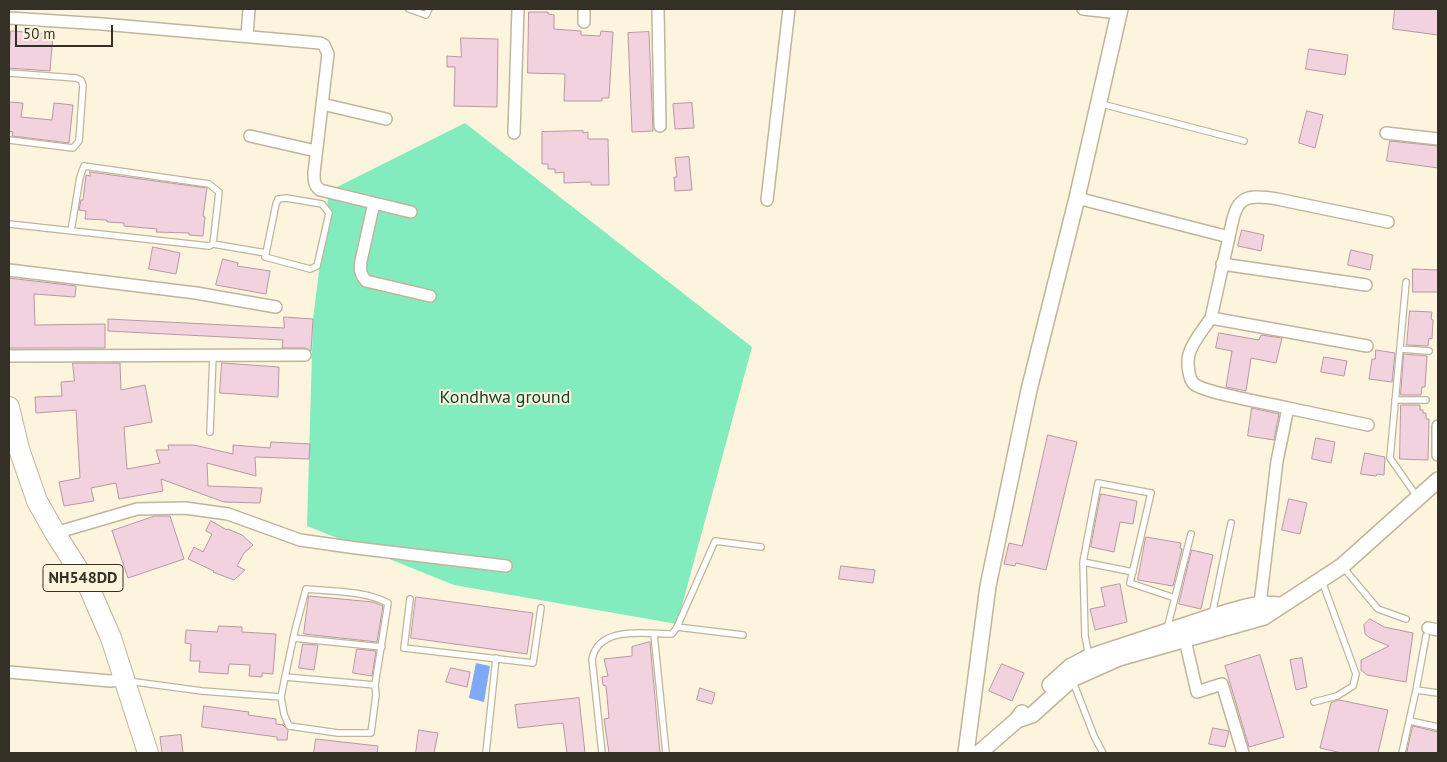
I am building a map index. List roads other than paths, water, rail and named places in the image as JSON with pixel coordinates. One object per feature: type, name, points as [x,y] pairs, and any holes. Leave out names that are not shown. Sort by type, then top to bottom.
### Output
[{"type":"highway","name":"NH548DD","points":[[9,407],[19,449],[37,501],[88,585],[111,638],[148,753]]},
{"type":"street","points":[[247,36],[249,9]]},
{"type":"street","points":[[514,134],[518,9]]},
{"type":"street","points":[[584,9],[584,22]]},
{"type":"street","points":[[658,9],[660,126]]},
{"type":"street","points":[[767,200],[789,9]]},
{"type":"street","points":[[966,753],[988,586],[1029,390],[1077,198],[1119,11],[1083,9]]},
{"type":"street","points":[[9,18],[247,36],[315,42],[324,45],[328,54],[316,151],[314,182],[316,186],[320,190],[411,212]]},
{"type":"street","points":[[322,104],[386,119]]},
{"type":"street","points":[[1386,133],[1438,139]]},
{"type":"street","points":[[250,136],[316,151]]},
{"type":"street","points":[[1368,425],[1212,391],[1194,384],[1188,372],[1188,356],[1195,341],[1211,318],[1234,213],[1244,199],[1263,196],[1388,222]]},
{"type":"street","points":[[1077,198],[1228,237]]},
{"type":"street","points":[[374,203],[361,261],[360,270],[362,276],[366,281],[430,296]]},
{"type":"street","points":[[1222,264],[1366,285]]},
{"type":"street","points":[[9,270],[196,293],[276,307]]},
{"type":"street","points":[[1211,318],[1367,346]]},
{"type":"street","points":[[9,356],[305,355]]},
{"type":"street","points":[[1262,610],[1277,461],[1288,408]]},
{"type":"street","points":[[1438,426],[1438,455]]},
{"type":"street","points":[[1071,673],[1185,640],[1262,610],[1281,605],[1342,566],[1438,480]]},
{"type":"street","points":[[55,533],[137,509],[185,508],[228,514],[300,540],[506,566]]},
{"type":"street","points":[[979,753],[1017,720],[1026,708],[1089,657],[1212,617],[1262,610]]},
{"type":"street","points":[[1185,640],[1197,692],[1222,684],[1243,753]]},
{"type":"street","points":[[9,672],[110,681],[124,680]]},
{"type":"lane","points":[[409,9],[426,16],[429,9]]},
{"type":"lane","points":[[9,74],[76,78],[81,80],[83,85],[79,141],[73,148],[9,140]]},
{"type":"lane","points":[[1098,103],[1244,141]]},
{"type":"lane","points":[[71,231],[80,177],[84,166],[213,186],[219,192],[213,244]]},
{"type":"lane","points":[[286,198],[322,204],[329,213],[317,266],[314,268],[310,269],[265,256],[266,253],[278,199],[286,198]]},
{"type":"lane","points":[[9,224],[210,246],[213,244],[266,253]]},
{"type":"lane","points":[[1406,282],[1390,458],[1418,498]]},
{"type":"lane","points":[[1400,349],[1429,351]]},
{"type":"lane","points":[[210,432],[213,356]]},
{"type":"lane","points":[[1396,400],[1426,400]]},
{"type":"lane","points":[[1089,657],[1085,636],[1083,562],[1098,483],[1151,493],[1130,583],[1175,598]]},
{"type":"lane","points":[[1212,617],[1231,523]]},
{"type":"lane","points":[[1166,631],[1191,534]]},
{"type":"lane","points":[[602,753],[592,659],[594,648],[615,634],[672,634],[677,627],[715,541],[761,547]]},
{"type":"lane","points":[[1083,562],[1133,572]]},
{"type":"lane","points":[[1342,566],[1378,609],[1406,619]]},
{"type":"lane","points":[[1314,702],[1337,696],[1353,686],[1356,674],[1321,579]]},
{"type":"lane","points":[[306,589],[377,596],[388,602],[375,685],[376,695],[371,733],[338,732],[289,726],[284,714],[281,697],[293,638],[306,589]]},
{"type":"lane","points":[[410,599],[404,648],[533,663],[541,608]]},
{"type":"lane","points":[[677,627],[744,635]]},
{"type":"lane","points":[[1402,753],[1431,631]]},
{"type":"lane","points":[[654,634],[666,753]]},
{"type":"lane","points":[[293,638],[382,647]]},
{"type":"lane","points":[[486,753],[496,658]]},
{"type":"lane","points":[[1071,673],[1094,736],[1103,753]]},
{"type":"lane","points":[[285,677],[375,685]]},
{"type":"lane","points":[[124,680],[202,691],[281,697]]},
{"type":"lane","points":[[1416,690],[1438,693]]},
{"type":"lane","points":[[1410,721],[1438,727]]},
{"type":"water","points":[[476,663],[490,666],[484,702],[469,698]]},
{"type":"park label","name":"Kondhwa ground","points":[[505,398]]}]
